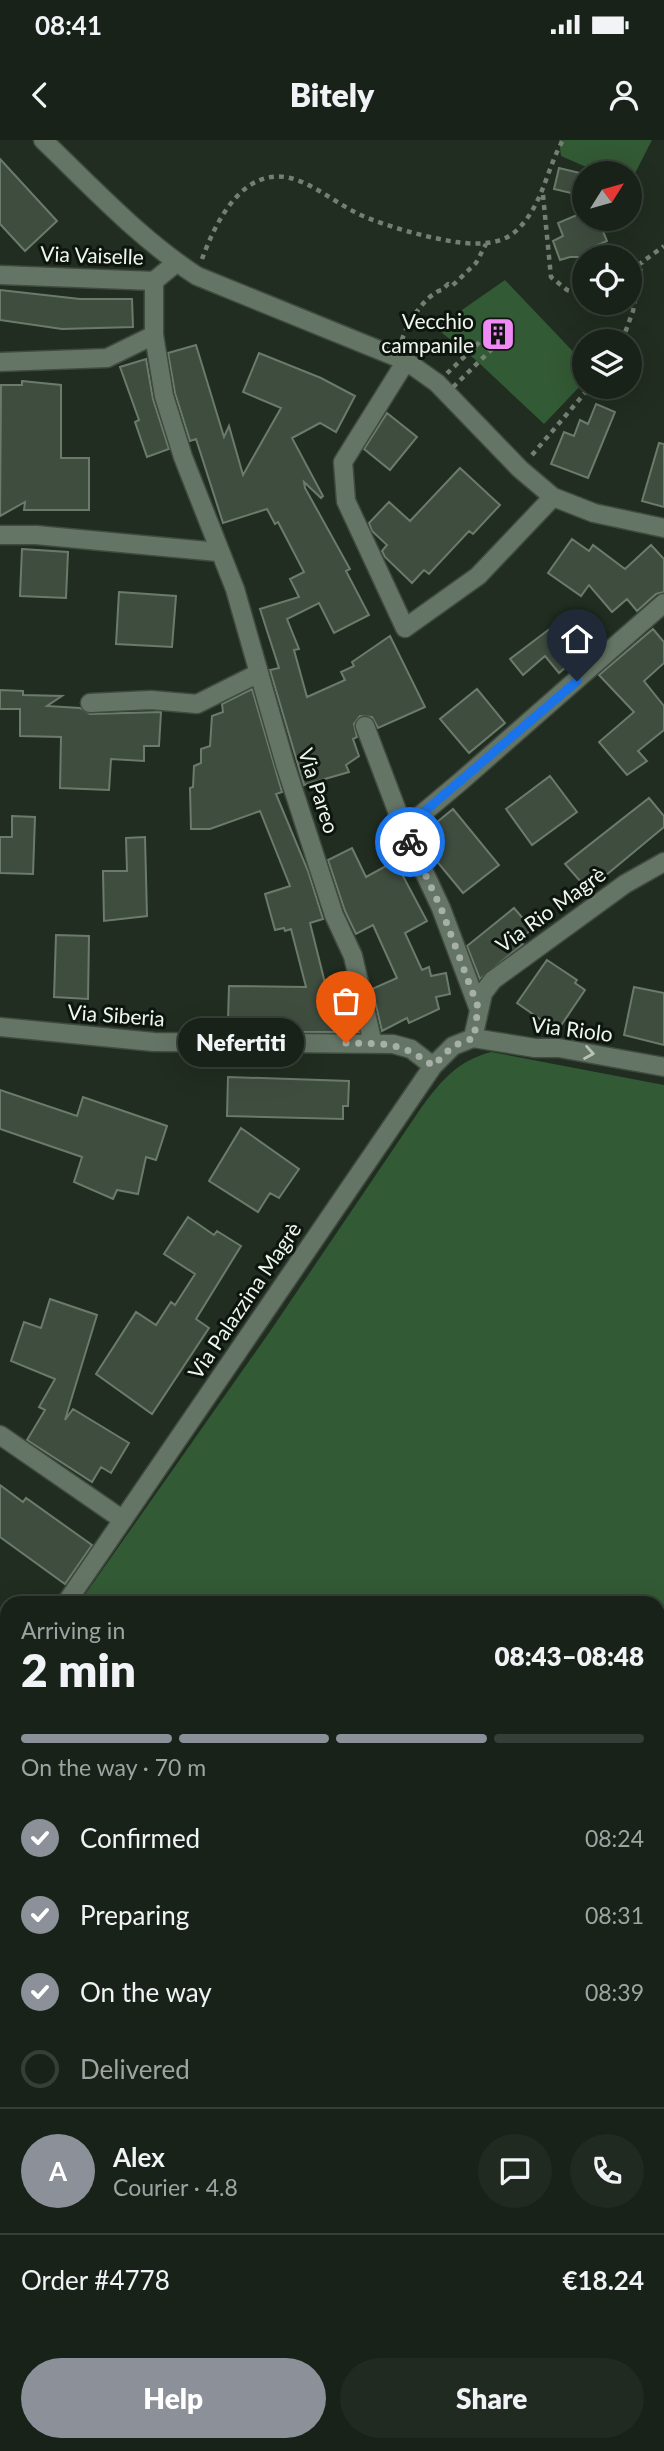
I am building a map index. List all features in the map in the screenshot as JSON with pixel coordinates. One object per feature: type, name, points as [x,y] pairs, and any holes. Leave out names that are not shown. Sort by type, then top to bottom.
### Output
[{"type":"street","points":[[43,140],[176,263],[197,276],[403,354],[437,383],[520,469],[553,496],[594,513],[664,528]]},
{"type":"street","name":"Via Vaiselle","points":[[0,275],[154,281],[176,263]]},
{"type":"street","name":"Via Pareo","points":[[154,281],[154,335],[164,396],[183,457],[218,552],[235,589],[285,764],[330,904],[354,956],[373,1044]]},
{"type":"street","points":[[0,362],[107,358],[154,335]]},
{"type":"street","points":[[403,354],[343,461],[346,501],[405,628],[478,576],[553,496]]},
{"type":"street","points":[[0,535],[36,535],[218,552]]},
{"type":"street","points":[[404,829],[664,603]]},
{"type":"street","points":[[90,702],[151,700],[197,704],[259,673]]},
{"type":"street","name":"Via Rio Magrè","points":[[365,726],[404,829],[441,908],[478,1007]]},
{"type":"street","name":"Via Rio Magrè","points":[[474,1038],[478,1007],[483,993],[493,980],[625,884],[664,862]]},
{"type":"street","name":"Via Siberia","points":[[0,1027],[49,1034],[154,1042],[393,1044],[411,1049],[433,1066]]},
{"type":"street","name":"Via Palazzina Magrè","points":[[71,1596],[433,1066],[453,1046],[474,1038]]},
{"type":"street","name":"Via Riolo","points":[[474,1038],[535,1048],[559,1048],[664,1067]]},
{"type":"street","points":[[0,1435],[123,1520]]},
{"type":"path","points":[[563,140],[549,167],[543,192],[551,277],[572,291]]},
{"type":"path","points":[[197,276],[208,245],[228,207],[242,190],[263,177],[282,176],[298,181],[364,216],[415,233],[462,243],[486,243],[517,230],[543,192]]},
{"type":"path","points":[[403,354],[410,317],[436,292],[448,284],[453,286],[472,267],[486,243]]},
{"type":"path","points":[[642,263],[664,246]]},
{"type":"path","points":[[488,334],[497,344],[448,391],[437,383],[488,334]]},
{"type":"path","points":[[520,469],[580,399]]},
{"type":"green space","points":[[559,140],[652,140],[641,161],[572,161],[561,156]]},
{"type":"green space","points":[[505,280],[572,350],[572,395],[544,424],[478,362],[436,328]]},
{"type":"green space","points":[[491,1052],[664,1085],[664,1596],[84,1596],[271,1330],[421,1108],[451,1073]]},
{"type":"building","points":[[0,159],[57,221],[25,251],[0,224]]},
{"type":"building","points":[[559,168],[572,171],[572,193],[554,189]]},
{"type":"building","points":[[572,217],[572,231],[603,231],[607,241],[598,245],[572,245],[572,257],[560,260],[553,241],[563,236],[558,223]]},
{"type":"building","points":[[0,290],[80,299],[132,299],[133,327],[62,329],[0,320]]},
{"type":"building","points":[[196,345],[224,437],[229,426],[243,475],[281,408],[243,392],[259,353],[321,378],[355,396],[336,432],[320,423],[292,438],[323,496],[321,498],[304,482],[305,488],[350,569],[346,571],[369,615],[334,633],[319,603],[287,619],[299,649],[294,650],[307,697],[345,680],[341,672],[354,666],[352,662],[390,636],[425,707],[378,728],[372,717],[360,716],[354,724],[357,737],[353,739],[359,756],[346,765],[349,772],[304,785],[270,670],[279,668],[260,609],[299,597],[290,579],[304,572],[278,522],[275,524],[267,509],[223,523],[196,439],[190,441],[175,393],[168,353]]},
{"type":"building","points":[[146,359],[153,399],[169,449],[147,457],[135,422],[139,420],[120,367]]},
{"type":"building","points":[[22,381],[61,385],[61,458],[89,458],[89,510],[24,510],[25,502],[0,516],[1,385],[22,385]]},
{"type":"building","points":[[596,404],[615,412],[588,478],[551,464],[564,432],[574,436],[580,420],[588,424]]},
{"type":"building","points":[[387,413],[417,437],[390,470],[364,449]]},
{"type":"building","points":[[659,443],[664,444],[664,507],[642,501]]},
{"type":"building","points":[[460,468],[500,505],[473,534],[469,531],[429,574],[424,570],[412,583],[385,557],[382,551],[387,545],[372,531],[369,523],[389,502],[410,521]]},
{"type":"building","points":[[572,539],[589,551],[593,545],[625,569],[651,545],[664,559],[664,592],[656,594],[637,611],[627,599],[612,612],[589,585],[581,596],[548,573]]},
{"type":"building","points":[[22,549],[68,552],[66,598],[20,596]]},
{"type":"building","points":[[119,592],[176,596],[172,647],[116,644]]},
{"type":"building","points":[[564,618],[589,647],[559,673],[545,656],[523,675],[510,659]]},
{"type":"building","points":[[653,629],[664,642],[664,663],[644,681],[664,706],[664,730],[638,751],[647,761],[627,775],[599,742],[634,712],[599,675]]},
{"type":"building","points":[[252,689],[282,792],[276,794],[308,871],[323,919],[310,923],[325,983],[328,982],[332,1008],[351,999],[359,1032],[296,1032],[295,1023],[228,1020],[229,986],[306,987],[291,929],[275,930],[265,894],[290,886],[260,811],[210,829],[191,829],[190,788],[193,787],[194,766],[201,763],[201,749],[210,746],[212,716],[223,712],[222,704]]},
{"type":"building","points":[[477,689],[505,723],[469,753],[440,719]]},
{"type":"building","points":[[0,690],[23,691],[23,695],[62,696],[47,706],[80,708],[90,714],[161,712],[159,746],[144,746],[144,761],[111,759],[109,790],[60,788],[61,737],[20,736],[20,709],[0,709]]},
{"type":"building","points":[[550,776],[577,812],[532,845],[506,809]]},
{"type":"building","points":[[649,798],[664,816],[664,827],[588,890],[565,864]]},
{"type":"building","points":[[453,809],[499,865],[463,893],[425,847],[420,836]]},
{"type":"building","points":[[12,816],[35,817],[33,874],[0,873],[0,837],[12,837]]},
{"type":"building","points":[[145,837],[147,916],[104,921],[103,871],[127,871],[126,838]]},
{"type":"building","points":[[352,848],[366,877],[395,861],[427,921],[405,933],[422,970],[429,967],[431,976],[446,973],[450,994],[436,997],[439,1009],[409,1023],[407,1018],[382,1031],[372,989],[397,978],[373,925],[356,934],[345,911],[328,860]]},
{"type":"building","points":[[514,908],[532,929],[518,941],[523,944],[480,979],[467,946]]},
{"type":"building","points":[[56,935],[89,936],[88,999],[54,997]]},
{"type":"building","points":[[547,960],[577,980],[575,983],[585,990],[560,1027],[550,1021],[547,1024],[517,1003]]},
{"type":"building","points":[[634,987],[664,993],[664,1045],[624,1035]]},
{"type":"building","points":[[228,1077],[349,1081],[348,1106],[343,1106],[343,1119],[227,1116]]},
{"type":"building","points":[[0,1090],[77,1116],[83,1097],[167,1126],[156,1160],[146,1157],[138,1194],[117,1190],[113,1199],[74,1182],[82,1157],[0,1129]]},
{"type":"building","points":[[241,1128],[299,1169],[279,1198],[270,1193],[258,1212],[209,1181]]},
{"type":"building","points":[[188,1217],[214,1235],[217,1231],[241,1246],[196,1319],[209,1328],[152,1414],[96,1374],[136,1312],[156,1325],[171,1302],[175,1305],[195,1274],[164,1254]]},
{"type":"building","points":[[50,1299],[97,1315],[65,1420],[73,1409],[129,1443],[111,1473],[101,1467],[92,1482],[27,1440],[45,1410],[39,1407],[55,1379],[11,1361],[24,1322],[41,1328]]},
{"type":"building","points":[[0,1485],[23,1502],[26,1498],[92,1545],[65,1584],[0,1537]]},
{"type":"way so far","points":[[346,1043],[393,1044],[411,1049],[433,1066],[453,1046],[474,1038],[478,1007],[441,908],[410,842]]},
{"type":"place","name":"Vecchio campanile","points":[[498,334]]},
{"type":"place","name":"Nefertiti","points":[[346,1043]]},
{"type":"route","points":[[410,842],[404,829],[577,681]]}]
